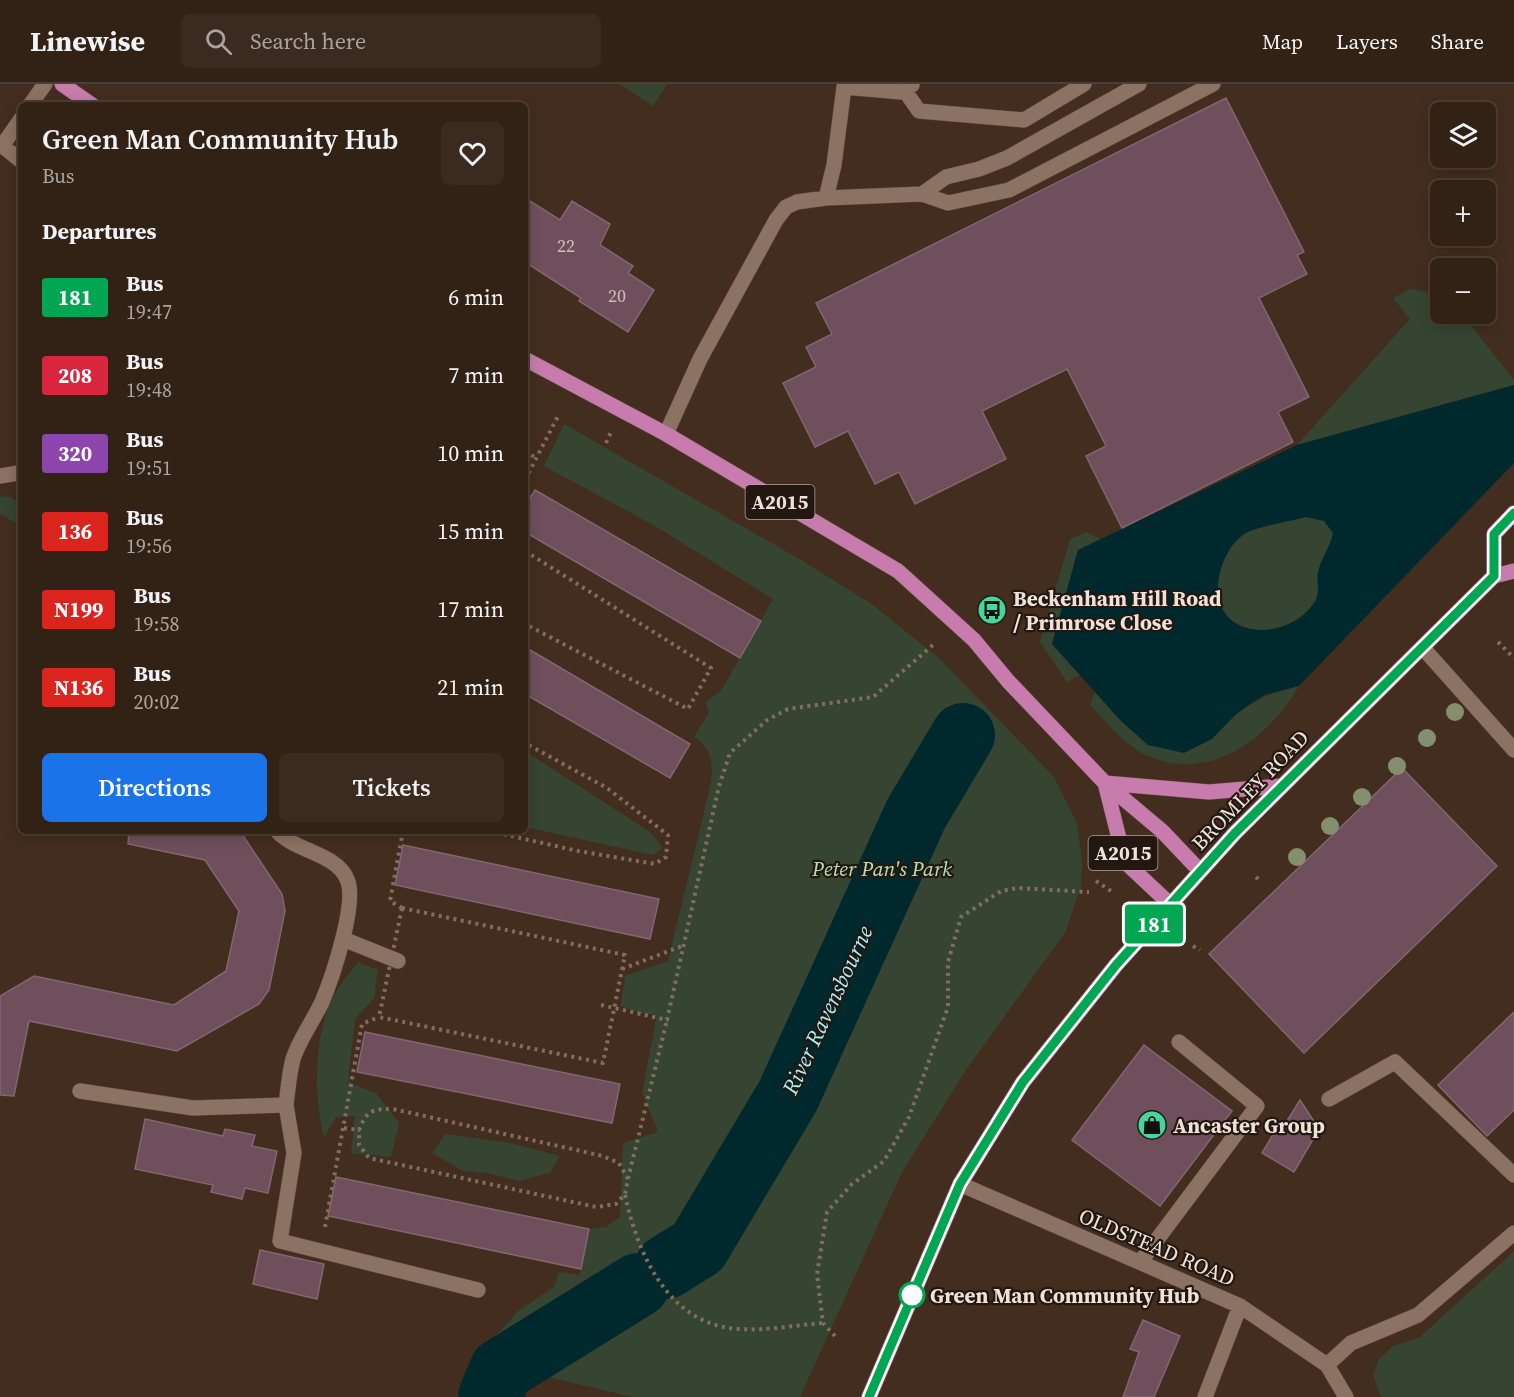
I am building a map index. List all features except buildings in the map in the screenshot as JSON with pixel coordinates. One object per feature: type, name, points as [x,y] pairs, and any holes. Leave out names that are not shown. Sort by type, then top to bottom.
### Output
[{"type":"main road","points":[[62,84],[88,102]]},
{"type":"main road","name":"A2015","points":[[528,361],[666,434],[898,570],[974,640],[1008,681],[1105,783],[1162,831],[1200,871]]},
{"type":"main road","points":[[1514,513],[1494,534],[1494,576],[1514,571]]},
{"type":"main road","name":"BROMLEY ROAD","points":[[869,1397],[960,1184],[1023,1082],[1116,965],[1200,871],[1281,786],[1494,576]]},
{"type":"main road","points":[[1105,783],[1209,792],[1281,786]]},
{"type":"main road","name":"A2015","points":[[1105,783],[1125,862],[1171,905]]},
{"type":"street","points":[[32,102],[45,84]]},
{"type":"street","points":[[826,198],[834,165],[844,87],[909,87],[919,111],[1024,120],[1084,84]]},
{"type":"street","points":[[922,194],[946,177],[979,169],[1007,158],[1139,84]]},
{"type":"street","points":[[666,434],[700,359],[776,220],[786,207],[797,202],[826,198],[922,194],[948,203],[1009,190],[1213,84]]},
{"type":"street","points":[[18,123],[1,145],[18,158]]},
{"type":"street","points":[[0,477],[18,472]]},
{"type":"street","points":[[1423,648],[1514,750]]},
{"type":"street","points":[[280,834],[284,839],[328,859],[347,878],[350,900],[343,939],[322,1001],[293,1058],[286,1105],[294,1153],[280,1241],[478,1290]]},
{"type":"street","points":[[343,939],[394,960]]},
{"type":"street","points":[[1141,1261],[1257,1106],[1179,1042]]},
{"type":"street","points":[[1329,1099],[1395,1062],[1514,1175]]},
{"type":"street","points":[[80,1091],[193,1108],[286,1105]]},
{"type":"street","name":"OLDSTEAD ROAD","points":[[960,1184],[1240,1306],[1327,1365],[1346,1397]]},
{"type":"street","points":[[1327,1365],[1351,1343],[1418,1315],[1514,1233]]},
{"type":"street","points":[[1205,1397],[1240,1306]]},
{"type":"path","points":[[528,474],[558,416]]},
{"type":"path","points":[[606,443],[612,432]]},
{"type":"path","points":[[528,453],[536,458]]},
{"type":"path","points":[[528,553],[711,668],[688,709],[528,626]]},
{"type":"path","points":[[1498,642],[1514,658]]},
{"type":"path","points":[[823,1323],[740,1329],[699,1320],[665,1291],[647,1262],[633,1230],[625,1194],[667,1020],[719,786],[730,753],[767,720],[788,709],[873,697],[933,645]]},
{"type":"path","points":[[502,834],[578,851],[655,864],[666,857],[668,835],[607,788],[528,745]]},
{"type":"path","points":[[320,1250],[363,1024],[379,1017],[603,1063],[626,954],[402,908],[390,901],[402,834]]},
{"type":"path","points":[[1256,877],[1260,881]]},
{"type":"path","points":[[1096,881],[1111,891]]},
{"type":"path","points":[[835,1336],[823,1323],[817,1274],[827,1212],[852,1184],[884,1161],[909,1117],[948,1007],[948,962],[961,917],[1002,891],[1018,888],[1089,892]]},
{"type":"path","points":[[379,1017],[394,960],[402,908]]},
{"type":"path","points":[[622,969],[683,946]]},
{"type":"path","points":[[1193,946],[1200,950]]},
{"type":"path","points":[[601,1005],[667,1020]]},
{"type":"path","points":[[625,1194],[616,1204],[596,1207],[410,1168],[369,1158],[359,1145],[359,1130],[365,1116],[376,1109],[393,1109],[603,1156],[619,1163],[628,1179]]},
{"type":"path","points":[[344,1128],[359,1130]]},
{"type":"green space","points":[[619,84],[667,84],[653,106]]},
{"type":"green space","points":[[1410,289],[1430,293],[1430,324],[1470,324],[1514,380],[1514,385],[1297,445],[1410,319],[1393,298]]},
{"type":"green space","name":"Peter Pan's Park","points":[[564,424],[801,560],[873,605],[940,659],[1054,777],[1077,823],[1082,862],[1081,886],[1066,931],[968,1067],[902,1172],[800,1397],[633,1397],[489,1363],[495,1337],[518,1311],[554,1287],[559,1272],[580,1275],[589,1229],[606,1227],[620,1217],[623,1143],[658,1132],[642,1093],[657,1014],[644,1014],[621,1006],[625,976],[668,961],[711,783],[712,769],[708,751],[694,737],[709,712],[705,702],[721,691],[773,599],[655,526],[544,466]]},
{"type":"green space","points":[[0,496],[11,497],[18,502],[18,524],[0,514]]},
{"type":"green space","points":[[1306,517],[1324,521],[1333,533],[1321,563],[1318,594],[1314,603],[1301,617],[1285,626],[1267,630],[1250,629],[1235,622],[1223,611],[1218,594],[1220,571],[1229,550],[1240,537],[1250,531]]},
{"type":"green space","points":[[1086,532],[1101,539],[1078,550],[1052,644],[1080,675],[1067,682],[1040,642],[1070,539]]},
{"type":"green space","points":[[1299,686],[1272,723],[1255,738],[1236,751],[1194,764],[1171,763],[1140,752],[1117,734],[1090,705],[1095,691],[1120,720],[1148,745],[1212,739],[1232,718],[1251,704],[1271,694]]},
{"type":"green space","points":[[528,753],[650,832],[663,848],[653,855],[528,828]]},
{"type":"green space","points":[[358,962],[378,970],[374,998],[355,1019],[348,1082],[376,1093],[399,1123],[391,1157],[351,1153],[355,1116],[336,1117],[324,1138],[320,1121],[317,1082],[324,1022],[338,988]]},
{"type":"green space","points":[[445,1134],[511,1143],[560,1156],[550,1173],[519,1181],[488,1173],[463,1171],[432,1153]]},
{"type":"green space","points":[[1514,1251],[1514,1397],[1381,1397],[1373,1375],[1379,1359],[1393,1346],[1420,1337]]},
{"type":"water","points":[[1514,385],[1514,463],[1299,686],[1264,695],[1237,713],[1212,739],[1184,753],[1148,745],[1120,720],[1052,644],[1078,550],[1297,445]],"holes":[[[1306,517],[1324,521],[1333,533],[1318,572],[1318,592],[1314,603],[1301,617],[1285,626],[1267,630],[1250,629],[1235,623],[1223,611],[1218,594],[1222,566],[1236,541],[1249,531],[1274,524]]]},
{"type":"waterway","name":"River Ravensbourne","points":[[666,1267],[698,1247],[788,1096],[916,814],[963,735]]},
{"type":"waterway","name":"River Ravensbourne","points":[[490,1397],[501,1370],[638,1285]]},
{"type":"bus line","name":"181","points":[[869,1397],[960,1184],[1023,1082],[1116,965],[1235,833],[1494,576],[1494,534],[1514,513]]},
{"type":"place","name":"Beckenham Hill Road / Primrose Close","points":[[992,610]]},
{"type":"place","name":"Ancaster Group","points":[[1152,1125]]},
{"type":"place","name":"Green Man Community Hub","points":[[912,1295]]}]
